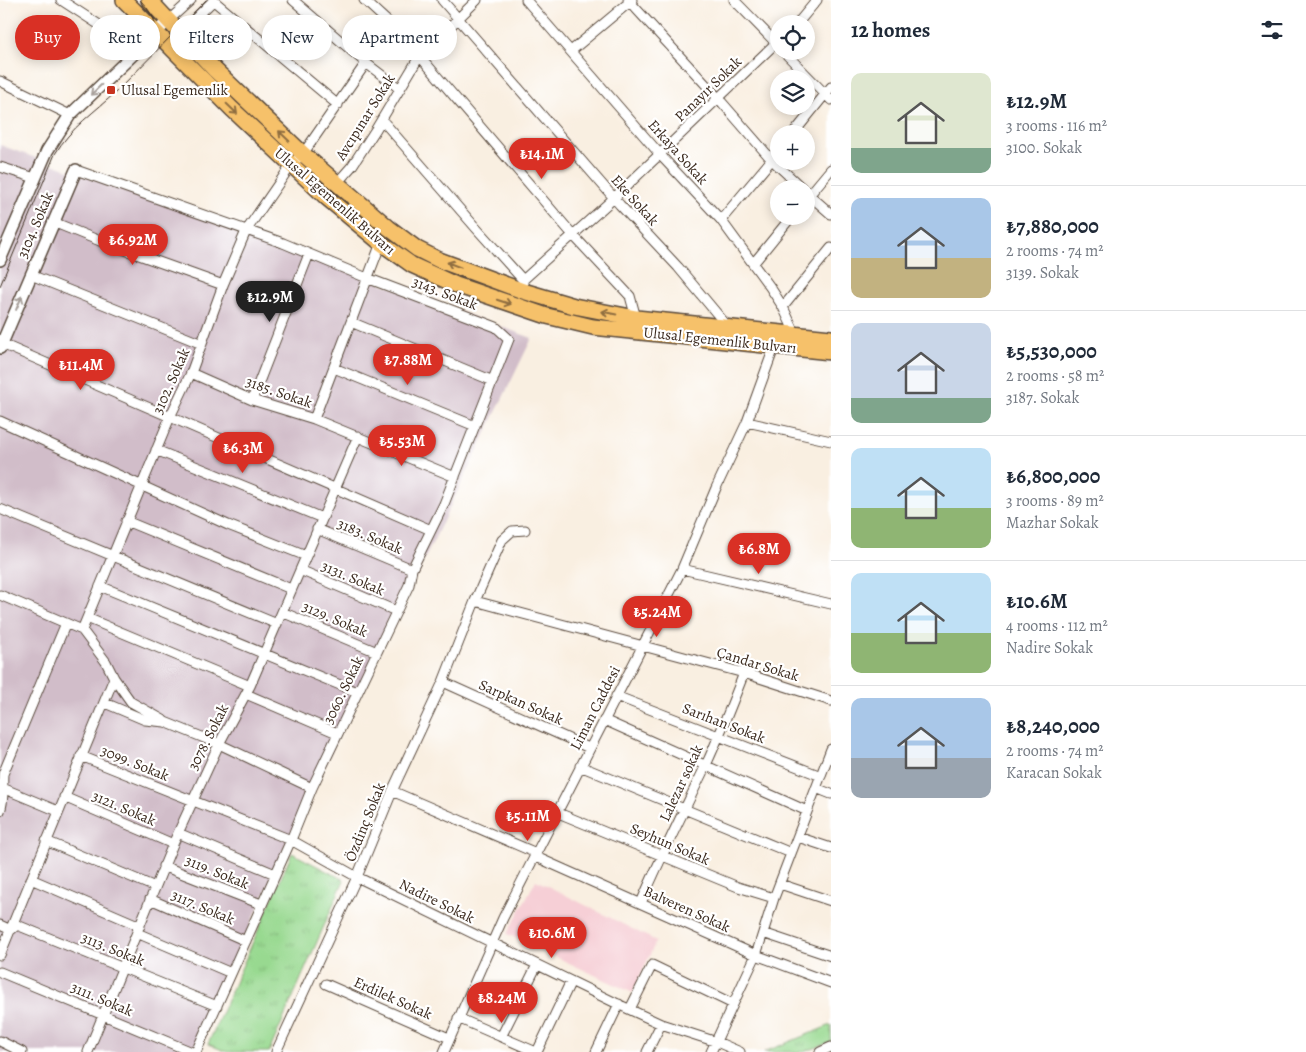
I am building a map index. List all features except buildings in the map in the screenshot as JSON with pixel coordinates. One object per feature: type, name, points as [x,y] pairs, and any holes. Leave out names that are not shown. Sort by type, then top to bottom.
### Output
[{"type":"main road","name":"Ulusal Egemenlik Bulvarı","points":[[124,0],[139,15]]},
{"type":"main road","name":"Ulusal Egemenlik Bulvarı","points":[[149,0],[169,20]]},
{"type":"main road","name":"Ulusal Egemenlik Bulvarı","points":[[160,37],[232,109],[297,159],[337,183],[389,228],[417,249],[448,263],[523,285],[574,306],[636,318],[831,338]]},
{"type":"main road","name":"Ulusal Egemenlik Bulvarı","points":[[206,60],[297,159],[326,197],[381,243],[412,265],[456,285],[547,316],[593,327],[831,352]]},
{"type":"street","points":[[62,0],[90,18]]},
{"type":"street","points":[[160,29],[191,0]]},
{"type":"street","points":[[199,15],[214,0],[338,105]]},
{"type":"street","points":[[293,0],[366,63],[400,89]]},
{"type":"street","points":[[364,0],[380,15]]},
{"type":"street","name":"Eke Sokak","points":[[442,0],[614,198],[678,267],[729,328]]},
{"type":"street","name":"Avcıpınar Sokak","points":[[458,18],[477,0]]},
{"type":"street","name":"Erkaya Sokak","points":[[526,0],[660,154],[722,220],[783,307],[795,333]]},
{"type":"street","points":[[804,15],[817,0]]},
{"type":"street","points":[[571,51],[630,1],[770,158]]},
{"type":"street","points":[[736,1],[770,35]]},
{"type":"street","name":"Panayır Sokak","points":[[523,285],[573,235],[770,51]]},
{"type":"street","points":[[0,260],[47,151],[70,115],[128,60]]},
{"type":"street","name":"Avcıpınar Sokak","points":[[337,183],[352,166],[417,60]]},
{"type":"street","points":[[422,60],[573,235],[630,296],[636,318]]},
{"type":"street","points":[[792,60],[828,98]]},
{"type":"street","name":"3102. Sokak","points":[[82,630],[156,450],[191,373],[223,285],[246,231],[338,105],[366,63]]},
{"type":"street","points":[[0,82],[70,115]]},
{"type":"street","points":[[802,125],[828,98],[831,87]]},
{"type":"street","points":[[382,120],[523,285]]},
{"type":"street","points":[[722,220],[770,162]]},
{"type":"street","points":[[0,167],[35,178]]},
{"type":"street","points":[[815,185],[831,169]]},
{"type":"street","name":"3143. Sokak","points":[[76,170],[309,254],[496,327],[510,340]]},
{"type":"street","name":"3104. Sokak","points":[[1,346],[76,170]]},
{"type":"street","points":[[782,170],[792,180]]},
{"type":"street","points":[[815,201],[831,214]]},
{"type":"street","points":[[53,222],[223,285]]},
{"type":"street","points":[[753,264],[785,225]]},
{"type":"street","points":[[314,419],[381,243]]},
{"type":"street","points":[[783,307],[831,248]]},
{"type":"street","points":[[252,400],[309,254]]},
{"type":"street","points":[[30,275],[202,344]]},
{"type":"street","points":[[351,322],[493,381]]},
{"type":"street","name":"3060. Sokak","points":[[194,1052],[217,1006],[337,733],[409,585],[412,569],[444,504],[510,340]]},
{"type":"street","points":[[1,346],[282,464],[431,530]]},
{"type":"street","name":"Liman Caddesi","points":[[444,1052],[492,943],[535,854],[682,569],[716,488],[747,422],[775,346]]},
{"type":"street","points":[[334,368],[475,426]]},
{"type":"street","name":"3185. Sokak","points":[[191,373],[252,400],[314,419],[455,477]]},
{"type":"street","points":[[0,421],[228,525],[306,556]]},
{"type":"street","points":[[747,422],[831,441]]},
{"type":"street","name":"3078. Sokak","points":[[88,1052],[102,1014],[192,800],[218,744],[248,690],[265,653],[358,436]]},
{"type":"street","points":[[156,450],[322,518]]},
{"type":"street","points":[[0,509],[277,624]]},
{"type":"street","points":[[126,521],[291,589]]},
{"type":"street","name":"3183. Sokak","points":[[317,529],[412,569]]},
{"type":"street","name":"Özdinç Sokak","points":[[276,1052],[357,877],[392,791],[443,682],[475,601],[504,537],[512,532],[524,530]]},
{"type":"street","points":[[682,569],[831,604]]},
{"type":"street","name":"3131. Sokak","points":[[300,570],[396,612]]},
{"type":"street","points":[[100,586],[357,692]]},
{"type":"street","points":[[0,595],[82,630],[132,702],[165,722],[218,744],[312,788]]},
{"type":"street","name":"Çandar Sokak","points":[[475,601],[744,673],[831,701]]},
{"type":"street","name":"3129. Sokak","points":[[282,612],[377,652]]},
{"type":"street","points":[[87,618],[248,690],[337,733]]},
{"type":"street","points":[[0,811],[3,804],[1,788],[3,774],[66,623]]},
{"type":"street","name":"Lalezar sokak","points":[[641,903],[662,854],[719,736],[744,673]]},
{"type":"street","points":[[0,955],[114,678]]},
{"type":"street","name":"Sarpkan Sokak","points":[[443,682],[589,748]]},
{"type":"street","name":"Sarıhan Sokak","points":[[616,696],[821,776]]},
{"type":"street","points":[[105,703],[145,720],[165,722]]},
{"type":"street","points":[[604,720],[807,811]]},
{"type":"street","points":[[711,1052],[756,955],[774,898],[831,749]]},
{"type":"street","name":"3099. Sokak","points":[[81,756],[291,840]]},
{"type":"street","points":[[580,766],[791,853]]},
{"type":"street","points":[[1,788],[58,811]]},
{"type":"street","points":[[816,788],[831,794]]},
{"type":"street","name":"Balveren Sokak","points":[[392,791],[756,955],[831,983]]},
{"type":"street","name":"3121. Sokak","points":[[64,797],[173,844]]},
{"type":"street","name":"Seyhun Sokak","points":[[556,812],[662,854],[738,887],[774,898]]},
{"type":"street","points":[[178,833],[275,874]]},
{"type":"street","points":[[798,837],[831,848]]},
{"type":"street","name":"Nadire Sokak","points":[[291,840],[357,877],[661,1024],[717,1042],[740,1052]]},
{"type":"street","points":[[46,841],[155,887]]},
{"type":"street","name":"3119. Sokak","points":[[164,866],[261,904]]},
{"type":"street","points":[[30,879],[231,973]]},
{"type":"street","points":[[780,884],[831,901]]},
{"type":"street","name":"3117. Sokak","points":[[150,899],[246,941]]},
{"type":"street","name":"3113. Sokak","points":[[0,925],[11,930],[17,925],[217,1006]]},
{"type":"street","points":[[763,933],[831,956]]},
{"type":"street","points":[[501,1037],[537,965]]},
{"type":"street","points":[[630,1009],[652,965],[733,1004]]},
{"type":"street","name":"3111. Sokak","points":[[0,972],[194,1052]]},
{"type":"street","points":[[458,1018],[533,1051],[571,981]]},
{"type":"street","name":"Erdilek Sokak","points":[[326,984],[449,1038]]},
{"type":"street","points":[[596,1052],[619,1004]]},
{"type":"street","points":[[647,1052],[661,1024]]},
{"type":"street","points":[[0,1041],[22,1052]]},
{"type":"street","points":[[820,1052],[831,1047]]},
{"type":"shaded area","points":[[0,145],[532,338],[287,842],[195,1052],[0,1052]]},
{"type":"shaded area","points":[[536,880],[656,941],[633,993],[507,934]]},
{"type":"green space","points":[[292,853],[344,880],[269,1052],[227,1052],[208,1044]]},
{"type":"green space","points":[[831,1025],[831,1042],[804,1052],[764,1052]]},
{"type":"tram line","points":[[140,0],[152,15]]},
{"type":"tram line","points":[[0,286],[55,154],[61,145],[206,0]]},
{"type":"place","name":"Ulusal Egemenlik","points":[[111,90]]}]
